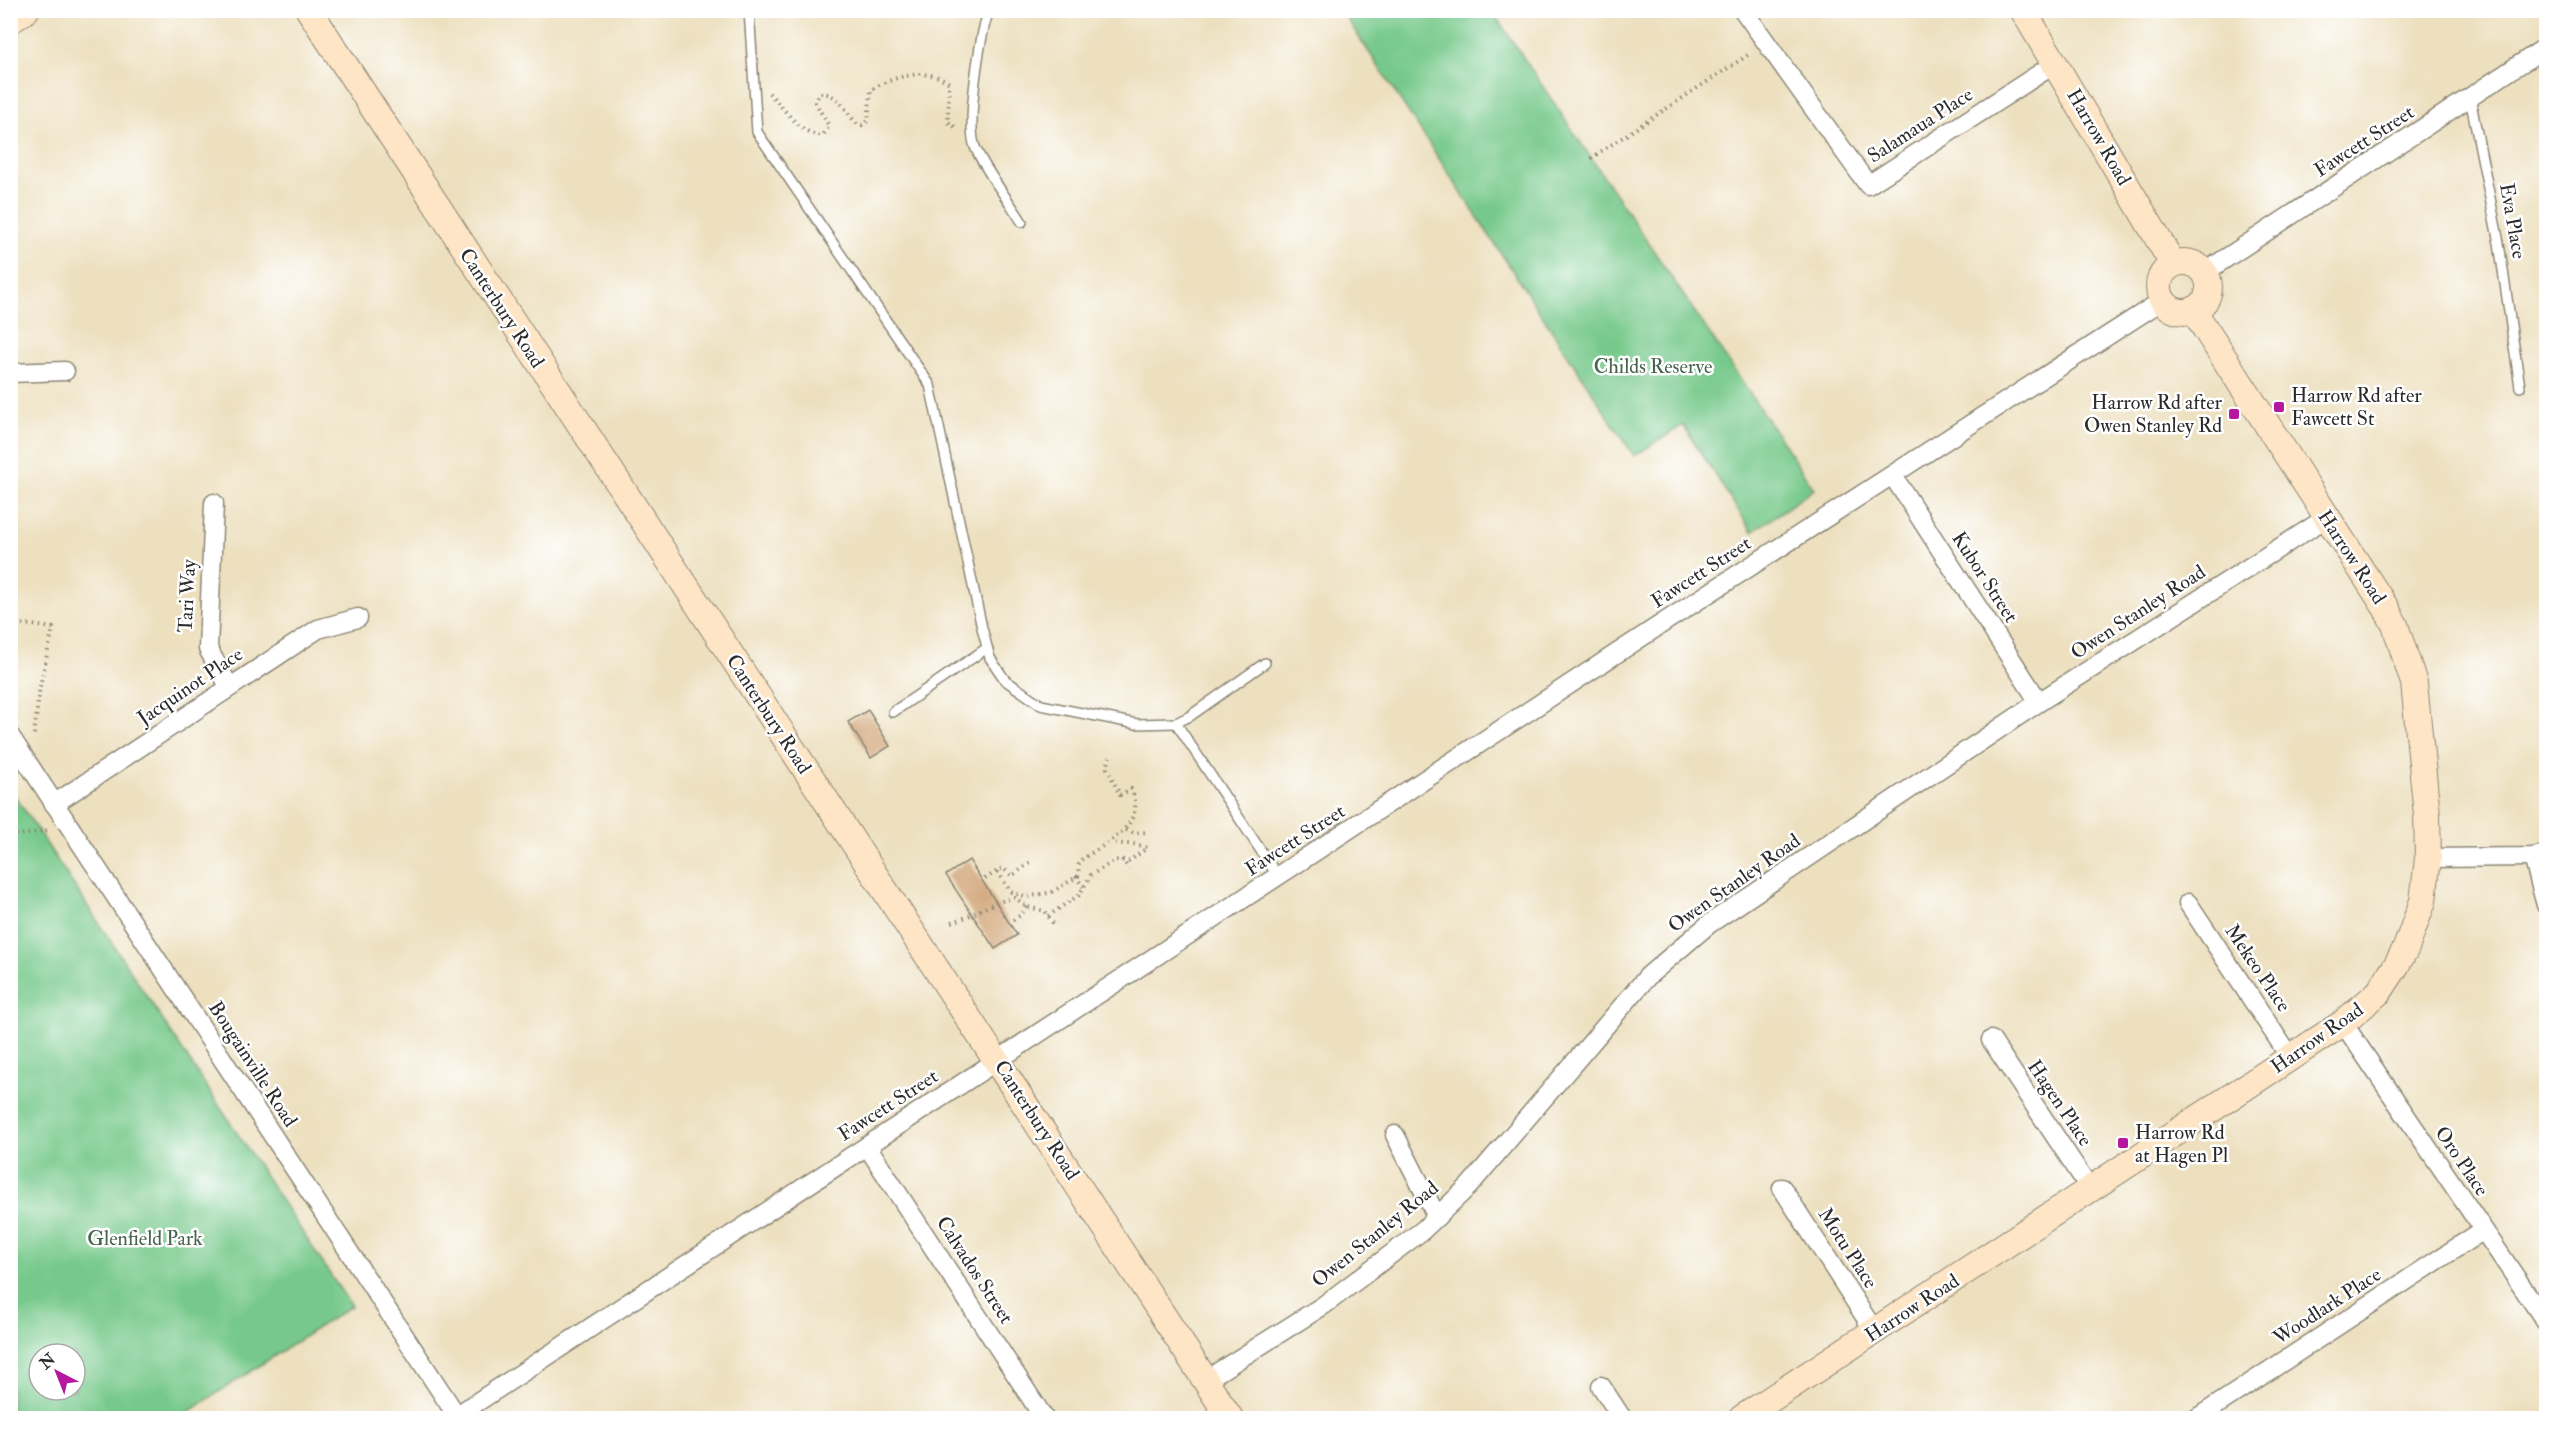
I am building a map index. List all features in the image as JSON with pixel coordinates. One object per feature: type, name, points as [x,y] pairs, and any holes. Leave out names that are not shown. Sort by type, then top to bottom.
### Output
[{"type":"street","points":[[10,21],[26,10]]},
{"type":"street","name":"Canterbury Road","points":[[309,10],[1230,1419]]},
{"type":"street","name":"Salamaua Place","points":[[1743,10],[1868,185],[2056,63]]},
{"type":"street","name":"Harrow Road","points":[[2023,10],[2173,264]]},
{"type":"street","name":"Fawcett Street","points":[[2205,272],[2547,47]]},
{"type":"street","points":[[2194,263],[2205,272],[2210,284],[2208,297],[2193,310],[2172,309],[2163,300],[2159,282],[2164,272],[2173,264],[2194,263]]},
{"type":"street","name":"Fawcett Street","points":[[455,1417],[1279,878],[1669,619],[2163,300]]},
{"type":"street","name":"Harrow Road","points":[[1742,1419],[2343,1023],[2379,992],[2406,948],[2423,900],[2428,858],[2427,815],[2410,664],[2390,616],[2193,310]]},
{"type":"street","points":[[10,374],[65,371]]},
{"type":"street","name":"Kubor Street","points":[[1893,476],[2039,702]]},
{"type":"street","name":"Tari Way","points":[[214,502],[208,649],[230,686]]},
{"type":"street","name":"Owen Stanley Road","points":[[1204,1381],[1324,1305],[1437,1216],[1469,1185],[1648,976],[1700,931],[2039,702],[2326,518]]},
{"type":"street","name":"Jacquinot Place","points":[[54,804],[318,629],[358,618]]},
{"type":"street","name":"Bougainville Road","points":[[10,736],[455,1417]]},
{"type":"street","points":[[2428,858],[2540,855],[2547,905]]},
{"type":"street","name":"Mekeo Place","points":[[2188,903],[2290,1057]]},
{"type":"street","name":"Oro Place","points":[[2343,1023],[2482,1232],[2547,1322]]},
{"type":"street","name":"Hagen Place","points":[[1991,1040],[2091,1190]]},
{"type":"street","points":[[1395,1135],[1437,1216]]},
{"type":"street","name":"Calvados Street","points":[[867,1146],[1044,1419]]},
{"type":"street","name":"Motu Place","points":[[1782,1188],[1875,1332]]},
{"type":"street","name":"Woodlark Place","points":[[2197,1419],[2482,1232]]},
{"type":"street","points":[[1601,1386],[1622,1419]]},
{"type":"lane","points":[[749,10],[757,132],[930,386],[987,648],[990,658],[1005,680],[1041,705],[1137,724],[1176,723],[1206,706],[1265,663]]},
{"type":"lane","points":[[989,10],[983,27],[973,103],[974,146],[1022,222]]},
{"type":"lane","name":"Eva Place","points":[[2470,98],[2499,243],[2520,387]]},
{"type":"lane","points":[[893,712],[987,648]]},
{"type":"lane","points":[[1176,723],[1279,878]]},
{"type":"path","points":[[1592,158],[1766,44]]},
{"type":"path","points":[[753,78],[798,124],[816,136],[823,135],[829,126],[815,102],[820,93],[832,95],[856,124],[862,125],[868,121],[871,90],[877,86],[899,76],[939,78],[949,83],[948,122],[954,128],[974,130]]},
{"type":"path","points":[[10,622],[53,628],[40,686],[33,734]]},
{"type":"path","points":[[1011,892],[1027,897],[1052,892],[1076,876],[1079,862],[1083,858],[1126,830],[1132,818],[1132,791],[1131,789],[1120,795],[1107,768],[1110,757]]},
{"type":"path","points":[[10,833],[21,835],[46,828],[52,836]]},
{"type":"path","points":[[1126,830],[1133,833],[1149,832]]},
{"type":"path","points":[[1048,916],[1079,895],[1091,875],[1122,859],[1129,861],[1148,848],[1140,844],[1122,844],[1112,840]]},
{"type":"path","points":[[1122,859],[1129,869]]},
{"type":"path","points":[[985,879],[1003,868],[1012,876],[1032,861]]},
{"type":"path","points":[[997,871],[1015,898],[1026,906],[1041,909],[1054,925]]},
{"type":"path","points":[[1076,876],[1083,887]]},
{"type":"path","points":[[952,922],[970,917],[994,901],[1015,898]]},
{"type":"path","points":[[1068,903],[1071,908]]},
{"type":"path","points":[[1013,920],[1021,915],[1026,906]]},
{"type":"green space","name":"Childs Reserve","points":[[1342,11],[1492,11],[1814,489],[1752,532],[1683,425],[1634,456]]},
{"type":"green space","name":"Glenfield Park","points":[[11,790],[351,1306],[179,1418],[11,1418]]},
{"type":"building","points":[[868,710],[890,746],[871,758],[848,722]]},
{"type":"building","points":[[969,860],[1017,935],[995,949],[946,875]]},
{"type":"place","name":"Harrow Rd after Fawcett St","points":[[2279,407]]},
{"type":"place","name":"Harrow Rd after Owen Stanley Rd","points":[[2234,414]]},
{"type":"place","name":"Harrow Rd at Hagen Pl","points":[[2123,1143]]}]
